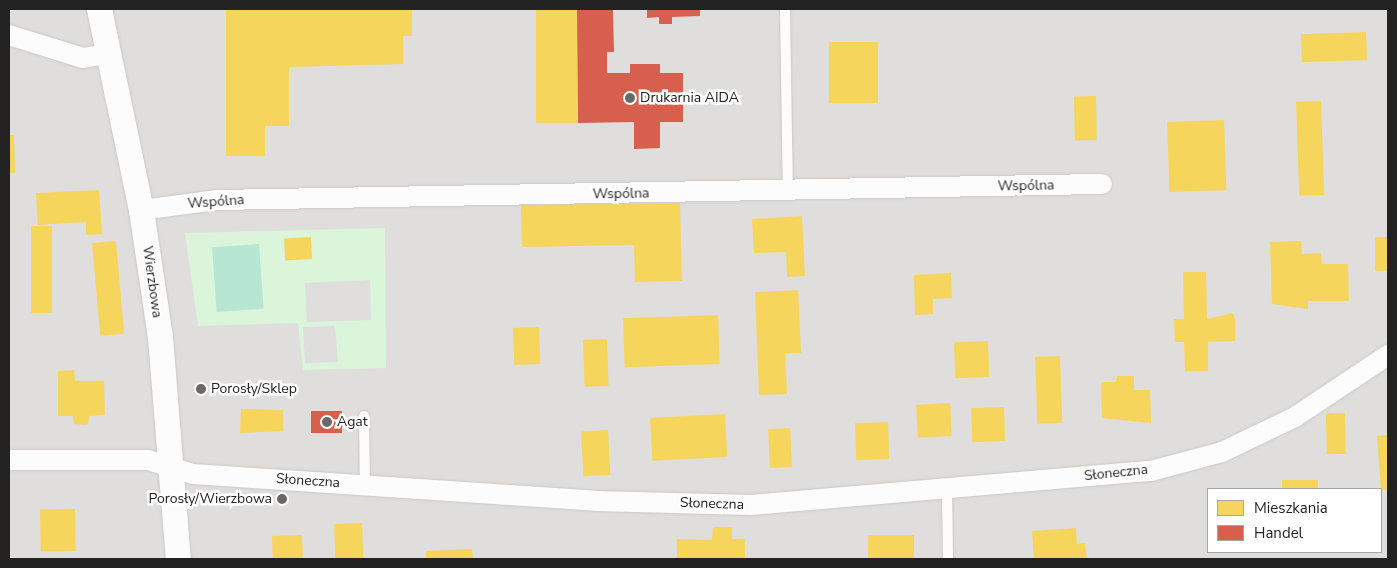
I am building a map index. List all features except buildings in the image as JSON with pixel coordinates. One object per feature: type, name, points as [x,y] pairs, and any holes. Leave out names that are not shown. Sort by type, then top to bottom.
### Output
[{"type":"street","name":"Wierzbowa","points":[[99,9],[110,53],[141,210],[173,468],[178,559]]},
{"type":"street","points":[[9,35],[83,58],[110,53]]},
{"type":"street","name":"Wspólna","points":[[141,210],[217,200],[788,192],[1102,184]]},
{"type":"street","name":"Słoneczna","points":[[9,460],[148,460],[192,474],[596,501],[751,505],[1151,470],[1222,452],[1295,417],[1388,355]]},
{"type":"lane","points":[[785,9],[788,192]]},
{"type":"lane","points":[[364,416],[365,485]]},
{"type":"lane","points":[[947,489],[948,559]]},
{"type":"shaded area","points":[[9,9],[1388,9],[1388,559],[9,559]]},
{"type":"green space","points":[[385,228],[386,368],[303,370],[298,323],[198,326],[185,233]],"holes":[[[370,280],[371,320],[307,322],[305,283]],[[335,326],[338,362],[305,363],[303,327]]]},
{"type":"green space","points":[[259,244],[264,309],[217,312],[212,247]]},
{"type":"place","name":"Drukarnia AIDA","points":[[630,98]]},
{"type":"place","name":"Porosły/Sklep","points":[[201,389]]},
{"type":"place","name":"Agat","points":[[327,422]]},
{"type":"place","name":"Porosły/Wierzbowa","points":[[282,499]]}]
